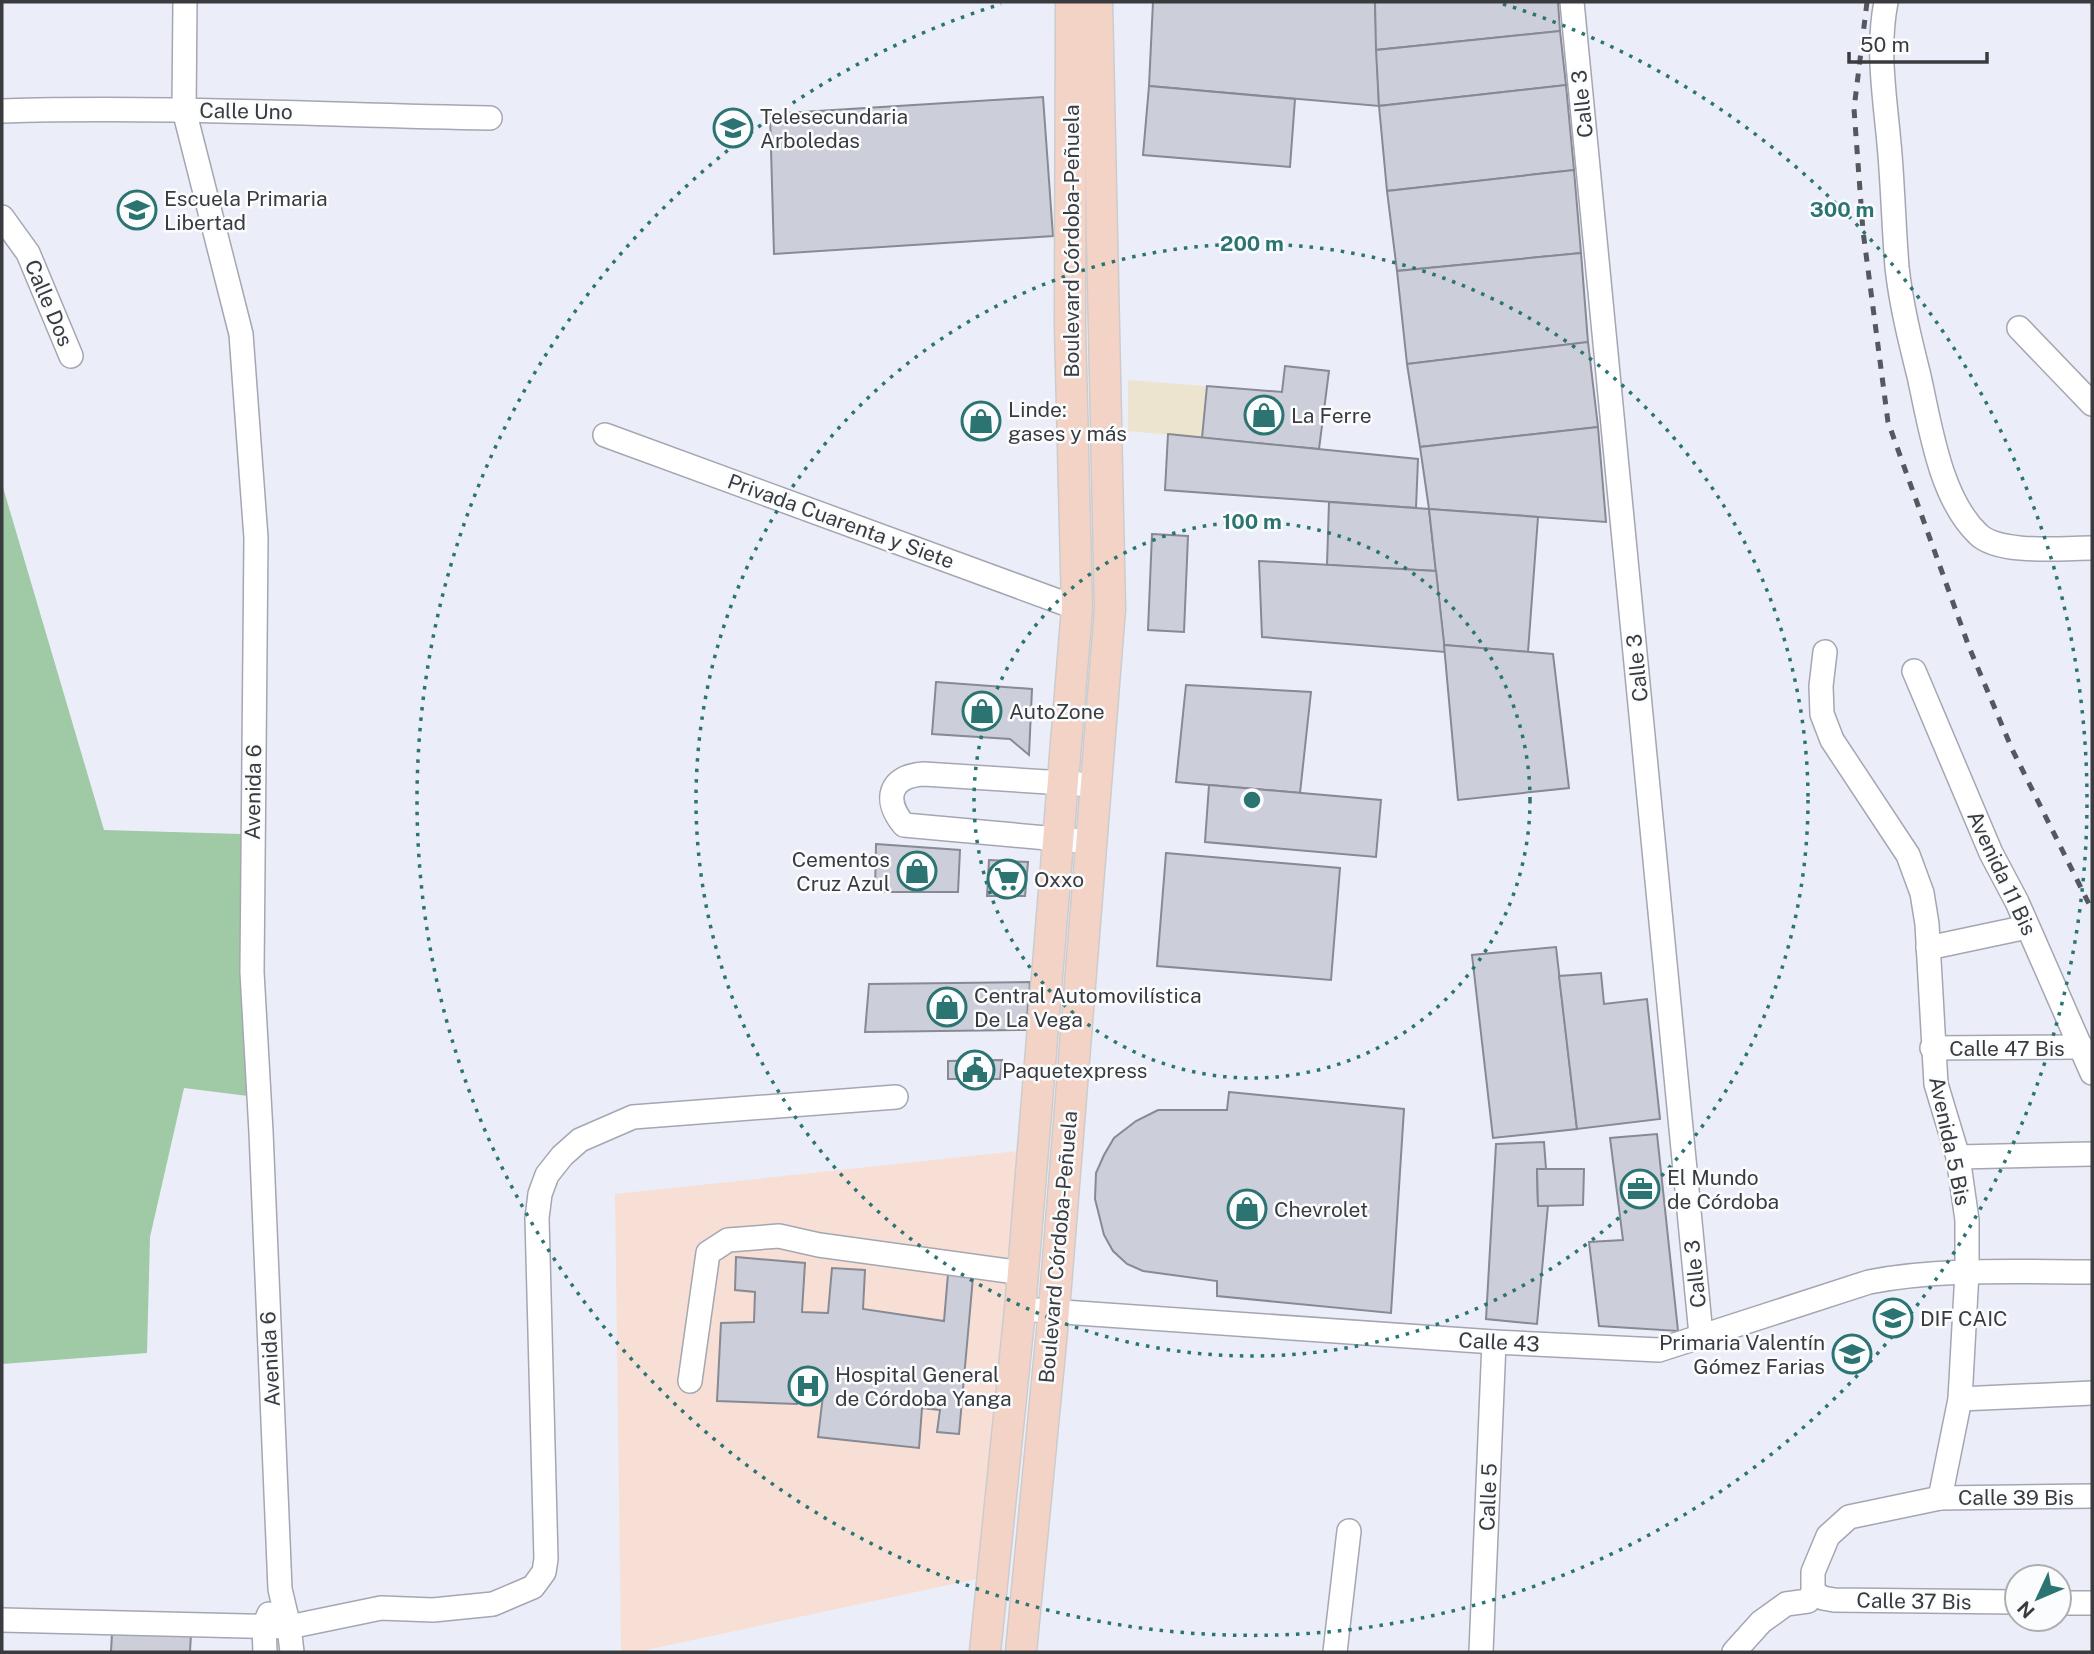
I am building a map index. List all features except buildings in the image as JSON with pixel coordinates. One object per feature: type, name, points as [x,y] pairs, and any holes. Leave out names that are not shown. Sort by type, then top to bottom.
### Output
[{"type":"main road","name":"Boulevard Córdoba-Peñuela","points":[[985,1652],[1020,1309],[1077,608],[1070,327],[1071,2]]},
{"type":"main road","name":"Boulevard Córdoba-Peñuela","points":[[1021,1652],[1054,1310],[1110,609],[1097,2]]},
{"type":"main road","points":[[1077,608],[1110,609]]},
{"type":"street","name":"Avenida 6","points":[[185,2],[184,110],[241,334],[256,538],[251,972],[261,1132],[280,1589],[292,1652]]},
{"type":"street","name":"Calle 3","points":[[1572,2],[1701,1335]]},
{"type":"street","points":[[1886,2],[1880,58],[1888,122],[1897,267],[1907,328],[1944,476],[1958,506],[1979,536],[1997,544],[2031,548],[2092,548]]},
{"type":"street","name":"Calle Uno","points":[[2,111],[184,110],[489,118]]},
{"type":"street","name":"Calle Dos","points":[[2,217],[28,253],[71,355]]},
{"type":"street","points":[[2019,328],[2092,404]]},
{"type":"street","name":"Privada Cuarenta y Siete","points":[[606,435],[1077,608]]},
{"type":"street","name":"Avenida 5 Bis","points":[[1825,652],[1821,686],[1822,714],[1832,740],[1908,855],[1922,893],[1927,924],[1936,1084],[1958,1157],[1967,1220],[1960,1399],[1940,1497]]},
{"type":"street","name":"Avenida 11 Bis","points":[[1914,671],[1991,853],[2017,902],[2092,1073]]},
{"type":"street","points":[[1091,842],[904,825],[895,814],[891,800],[896,784],[908,775],[1095,785]]},
{"type":"street","points":[[1928,948],[2027,927]]},
{"type":"street","name":"Calle 47 Bis","points":[[1932,1048],[2082,1047]]},
{"type":"street","points":[[2,1619],[289,1627],[381,1608],[433,1611],[493,1604],[526,1591],[539,1581],[546,1559],[538,1206],[547,1175],[562,1156],[580,1140],[634,1117],[896,1097]]},
{"type":"street","points":[[1958,1157],[2092,1154]]},
{"type":"street","points":[[690,1381],[708,1253],[728,1240],[779,1236],[819,1245],[1022,1273]]},
{"type":"street","name":"Calle 43","points":[[1020,1309],[1494,1342],[1659,1350],[1869,1282],[1903,1275],[2092,1272]]},
{"type":"street","name":"Calle 5","points":[[1481,1652],[1494,1342]]},
{"type":"street","points":[[1960,1399],[2092,1394]]},
{"type":"street","name":"Calle 39 Bis","points":[[1940,1497],[2092,1496]]},
{"type":"street","points":[[1734,1652],[1761,1622],[1786,1604],[1808,1601],[1813,1592],[1813,1572],[1828,1536],[1849,1517],[1940,1497]]},
{"type":"street","points":[[1335,1652],[1349,1531]]},
{"type":"street","name":"Avenida 6","points":[[265,1652],[264,1626],[280,1589]]},
{"type":"street","name":"Calle 37 Bis","points":[[1813,1592],[1834,1600],[2003,1602]]},
{"type":"street","points":[[2073,1603],[2092,1603]]},
{"type":"shaded area","name":"La Ferre","points":[[1285,366],[1329,371],[1319,449],[1128,431],[1128,380],[1282,392]]},
{"type":"shaded area","name":"Hospital General de Córdoba Yanga","points":[[1019,1151],[981,1578],[637,1652],[621,1652],[615,1194]]},
{"type":"green space","points":[[2,484],[104,830],[241,834],[248,1096],[184,1088],[150,1237],[147,1353],[2,1364]]},
{"type":"railway","points":[[1867,2],[1854,109],[1863,231],[1888,422],[1969,647],[2012,749],[2092,910]]},
{"type":"place","name":"Telesecundaria Arboledas","points":[[733,128]]},
{"type":"place","name":"Escuela Primaria Libertad","points":[[137,210]]},
{"type":"place","name":"La Ferre","points":[[1264,415]]},
{"type":"place","name":"Linde: gases y más","points":[[981,421]]},
{"type":"place","name":"AutoZone","points":[[982,711]]},
{"type":"place","name":"Cementos Cruz Azul","points":[[917,871]]},
{"type":"place","name":"Oxxo","points":[[1007,879]]},
{"type":"place","name":"Central Automovilística De La Vega","points":[[947,1007]]},
{"type":"place","name":"Paquetexpress","points":[[975,1070]]},
{"type":"place","name":"El Mundo de Córdoba","points":[[1640,1189]]},
{"type":"place","name":"Chevrolet","points":[[1247,1209]]},
{"type":"place","name":"DIF CAIC","points":[[1893,1318]]},
{"type":"place","name":"Primaria Valentín Gómez Farias","points":[[1852,1354]]},
{"type":"place","name":"Hospital General de Córdoba Yanga","points":[[808,1386]]}]
